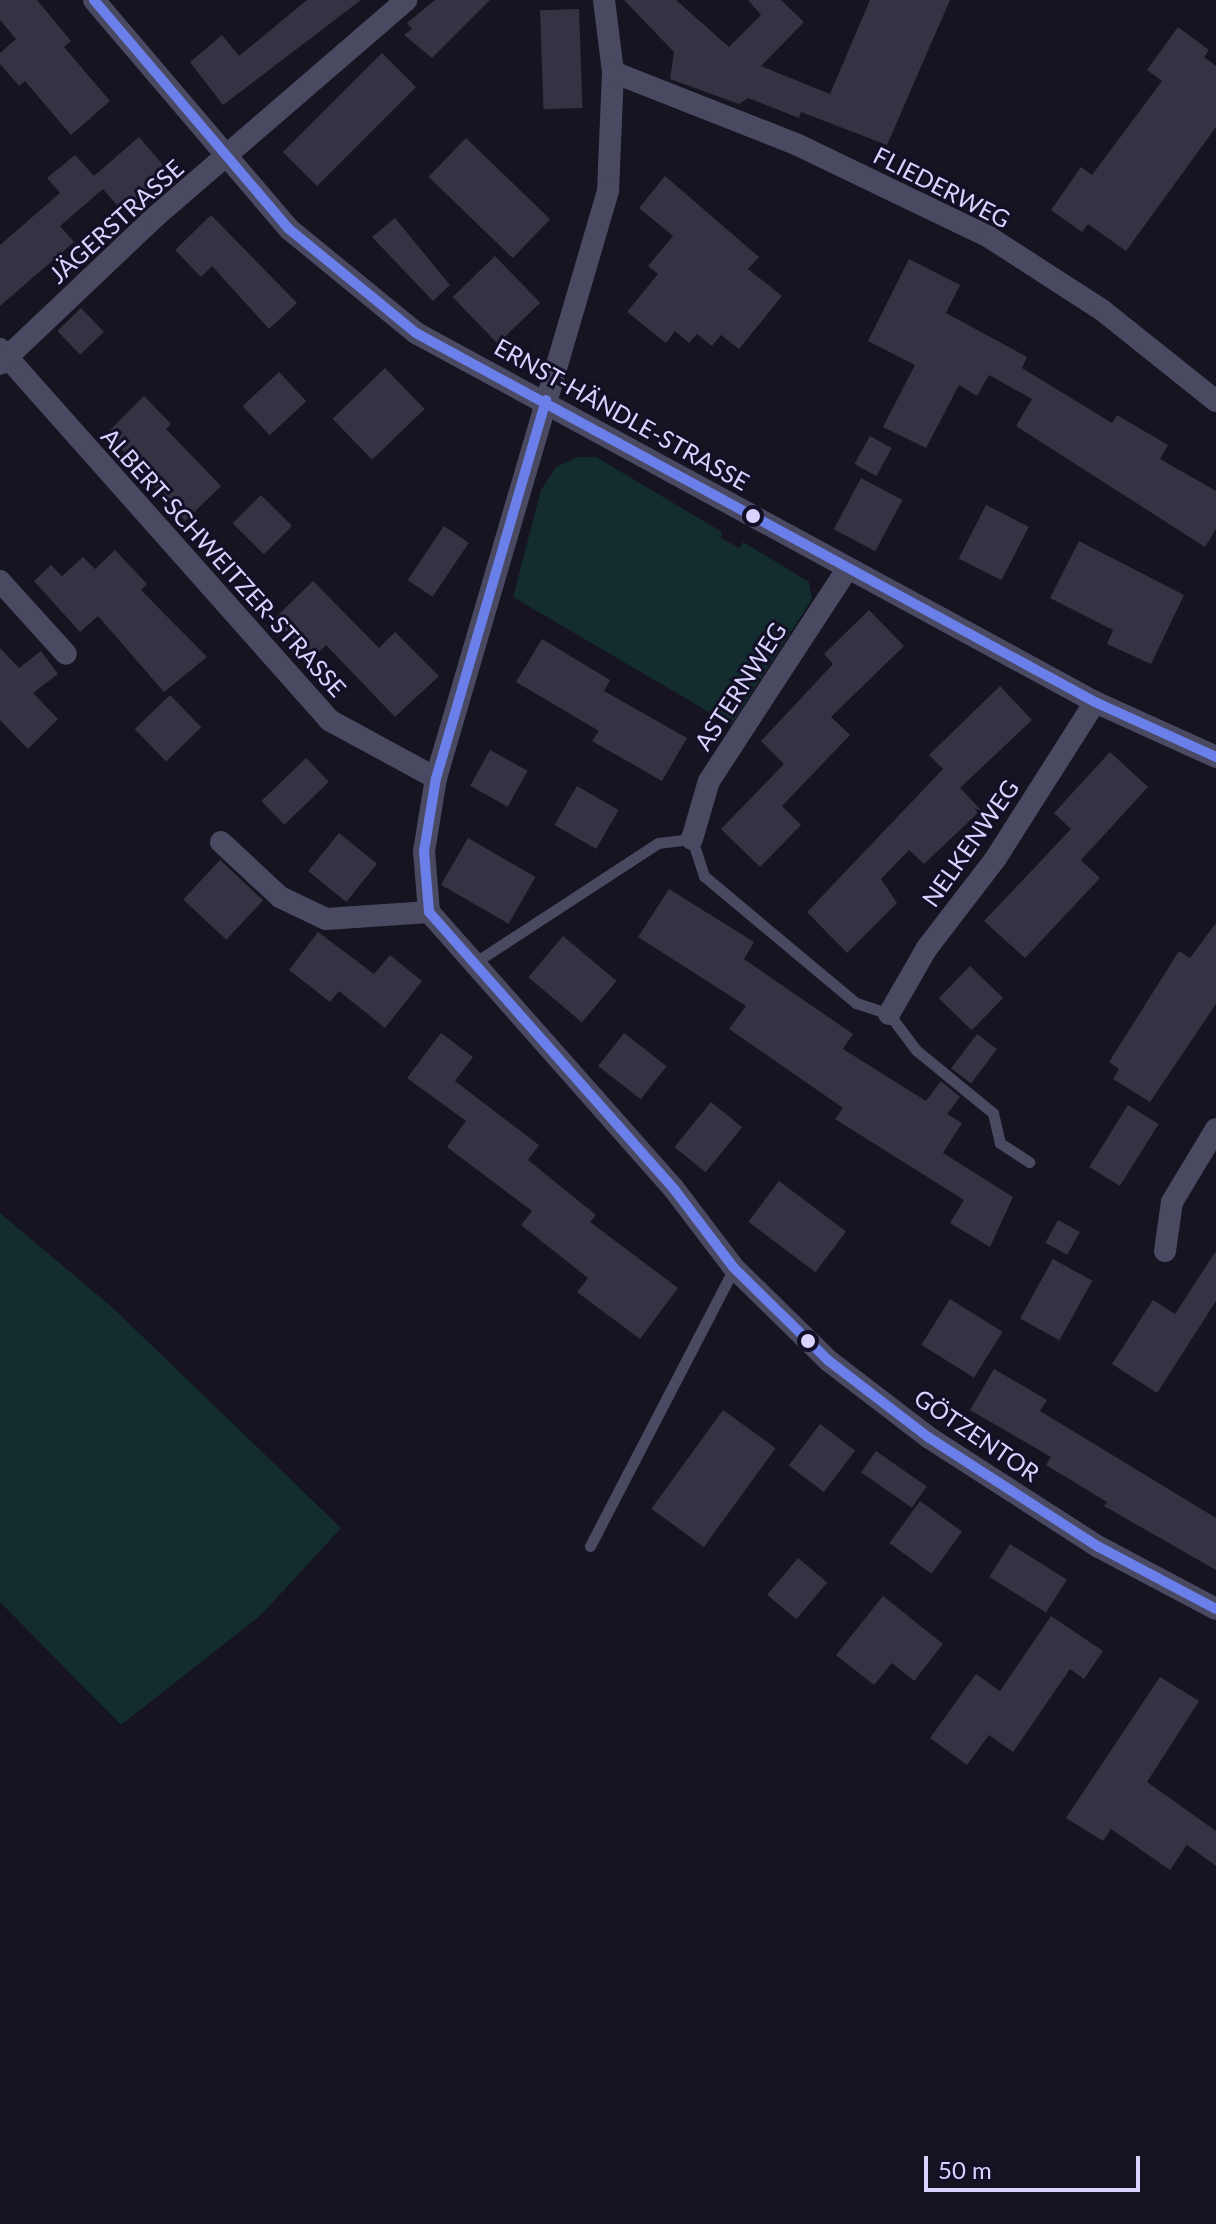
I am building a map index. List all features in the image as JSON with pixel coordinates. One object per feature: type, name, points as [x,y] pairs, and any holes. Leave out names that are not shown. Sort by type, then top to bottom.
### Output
[{"type":"street","name":"ERNST-HÄNDLE-STRASSE","points":[[94,0],[226,159],[289,229],[416,333],[546,400],[1095,702],[1216,757]]},
{"type":"street","name":"JÄGERSTRASSE","points":[[2,356],[406,0]]},
{"type":"street","points":[[221,842],[280,897],[326,919],[429,912],[424,851],[436,778],[608,191],[613,72],[604,0]]},
{"type":"street","name":"FLIEDERWEG","points":[[613,72],[796,144],[989,237],[1102,310],[1216,401]]},
{"type":"street","name":"ALBERT-SCHWEITZER-STRASSE","points":[[2,356],[329,720],[436,778]]},
{"type":"street","name":"ASTERNWEG","points":[[692,839],[709,781],[848,568]]},
{"type":"street","points":[[0,581],[66,654]]},
{"type":"street","name":"NELKENWEG","points":[[889,1014],[927,948],[996,858],[1095,702]]},
{"type":"street","name":"GÖTZENTOR","points":[[429,912],[471,965],[674,1189],[734,1268],[829,1361],[928,1437],[1099,1547],[1216,1609]]},
{"type":"street","points":[[1165,1251],[1172,1202],[1216,1129]]},
{"type":"lane","points":[[471,965],[658,843],[692,839],[704,876],[856,1003],[889,1014],[916,1050],[993,1113],[1000,1143],[1029,1162]]},
{"type":"lane","points":[[590,1546],[734,1268]]},
{"type":"green space","points":[[577,457],[596,457],[722,532],[721,538],[739,548],[743,542],[809,582],[812,599],[731,725],[513,597],[541,490],[556,467]]},
{"type":"green space","points":[[0,1213],[113,1308],[341,1528],[261,1615],[121,1725],[0,1602]]},
{"type":"building","points":[[0,0],[37,0],[71,41],[64,47],[110,101],[71,135],[25,81],[19,86],[0,64],[0,53],[16,39],[0,20]]},
{"type":"building","points":[[307,0],[361,0],[223,105],[190,62],[222,35],[239,56]]},
{"type":"building","points":[[435,0],[490,0],[432,58],[404,35],[412,29],[407,23]]},
{"type":"building","points":[[624,0],[676,0],[729,47],[761,15],[748,0],[781,0],[804,22],[761,66],[830,94],[870,0],[950,0],[887,145],[801,112],[799,118],[748,98],[739,104],[670,79],[674,52]]},
{"type":"building","points":[[579,9],[582,108],[543,109],[540,10]]},
{"type":"building","points":[[1178,27],[1209,50],[1204,57],[1216,66],[1216,127],[1126,251],[1088,224],[1082,232],[1051,210],[1081,167],[1092,175],[1162,81],[1147,70]]},
{"type":"building","points":[[382,53],[416,87],[317,186],[283,152]]},
{"type":"building","points":[[139,137],[170,173],[122,211],[103,189],[60,226],[74,242],[0,306],[0,245],[60,193],[47,178],[75,155],[94,176]]},
{"type":"building","points":[[466,138],[550,219],[513,258],[428,177]]},
{"type":"building","points":[[665,176],[759,257],[748,269],[782,296],[739,349],[721,335],[712,346],[697,334],[689,343],[675,331],[666,343],[627,312],[658,274],[648,266],[673,236],[639,208]]},
{"type":"building","points":[[211,215],[297,303],[269,329],[212,266],[201,277],[175,250]]},
{"type":"building","points":[[395,218],[450,285],[433,301],[372,237]]},
{"type":"building","points":[[495,256],[540,303],[498,344],[453,297]]},
{"type":"building","points":[[909,259],[960,285],[946,313],[1027,357],[1022,368],[1112,423],[1117,415],[1168,445],[1160,459],[1216,491],[1216,529],[1205,547],[1016,426],[1032,399],[989,375],[977,396],[959,385],[926,448],[883,427],[915,365],[868,341]]},
{"type":"building","points":[[81,308],[104,332],[80,355],[57,331]]},
{"type":"building","points":[[385,368],[425,409],[372,460],[332,419]]},
{"type":"building","points":[[279,372],[306,401],[270,435],[242,406]]},
{"type":"building","points":[[144,396],[171,424],[166,429],[221,486],[185,521],[107,433]]},
{"type":"building","points":[[870,436],[892,448],[876,476],[854,464]]},
{"type":"building","points":[[861,478],[902,500],[875,551],[834,529]]},
{"type":"building","points":[[261,495],[292,526],[264,554],[233,523]]},
{"type":"building","points":[[986,505],[1029,527],[1002,580],[959,558]]},
{"type":"building","points":[[444,526],[469,543],[433,597],[408,580]]},
{"type":"building","points":[[1079,541],[1184,595],[1151,664],[1107,644],[1113,630],[1050,598]]},
{"type":"building","points":[[115,550],[147,584],[141,590],[207,657],[164,692],[98,616],[80,632],[34,581],[51,565],[62,576],[83,557],[95,569]]},
{"type":"building","points":[[313,581],[379,648],[395,632],[439,676],[395,717],[326,645],[313,658],[274,619]]},
{"type":"building","points":[[869,610],[904,646],[831,717],[850,735],[782,806],[801,825],[760,867],[721,829],[784,764],[761,741],[833,664],[824,654]]},
{"type":"building","points":[[542,639],[610,680],[604,691],[687,738],[662,781],[592,741],[599,731],[516,682]]},
{"type":"building","points":[[0,648],[19,668],[41,651],[58,674],[33,693],[58,719],[28,749],[0,720]]},
{"type":"building","points":[[1000,686],[1032,720],[960,788],[981,810],[924,864],[909,850],[881,879],[897,903],[847,953],[807,912],[943,769],[929,755]]},
{"type":"building","points":[[170,695],[201,727],[166,761],[135,729]]},
{"type":"building","points":[[490,750],[528,771],[508,807],[470,786]]},
{"type":"building","points":[[1110,752],[1148,787],[1081,860],[1100,878],[1025,958],[984,921],[1071,829],[1054,813]]},
{"type":"building","points":[[306,758],[329,782],[284,825],[261,801]]},
{"type":"building","points":[[577,786],[619,810],[596,849],[554,825]]},
{"type":"building","points":[[339,833],[377,864],[346,902],[308,871]]},
{"type":"building","points":[[468,838],[536,877],[509,924],[441,885]]},
{"type":"building","points":[[220,860],[263,900],[226,940],[183,899]]},
{"type":"building","points":[[669,889],[754,942],[744,959],[853,1034],[843,1049],[926,1101],[941,1081],[960,1097],[947,1114],[962,1123],[943,1153],[1013,1197],[990,1247],[950,1223],[964,1200],[835,1119],[843,1108],[729,1029],[746,1006],[638,937]]},
{"type":"building","points":[[1216,923],[1216,1004],[1150,1102],[1113,1079],[1119,1069],[1109,1062],[1179,951],[1190,958]]},
{"type":"building","points":[[318,932],[374,974],[390,955],[422,981],[385,1028],[339,991],[330,1002],[289,970]]},
{"type":"building","points":[[563,936],[617,981],[582,1022],[528,977]]},
{"type":"building","points":[[970,966],[1003,998],[972,1030],[939,998]]},
{"type":"building","points":[[441,1033],[473,1057],[455,1081],[539,1145],[528,1160],[596,1215],[590,1222],[678,1288],[640,1339],[577,1292],[588,1278],[521,1225],[532,1211],[447,1147],[466,1121],[407,1078]]},
{"type":"building","points":[[624,1033],[667,1066],[641,1099],[598,1066]]},
{"type":"building","points":[[977,1034],[997,1049],[971,1083],[951,1068]]},
{"type":"building","points":[[711,1102],[742,1127],[706,1172],[674,1147]]},
{"type":"building","points":[[1128,1105],[1159,1124],[1120,1186],[1089,1167]]},
{"type":"building","points":[[779,1181],[846,1232],[815,1272],[748,1222]]},
{"type":"building","points":[[1058,1220],[1080,1232],[1067,1255],[1045,1243]]},
{"type":"building","points":[[1216,1251],[1216,1301],[1157,1393],[1112,1364],[1153,1300],[1175,1314]]},
{"type":"building","points":[[1053,1259],[1092,1281],[1059,1340],[1020,1318]]},
{"type":"building","points":[[950,1299],[1003,1332],[974,1378],[921,1345]]},
{"type":"building","points":[[994,1369],[1047,1400],[1040,1411],[1216,1518],[1216,1570],[1104,1506],[1107,1502],[1046,1465],[1051,1457],[970,1410]]},
{"type":"building","points":[[723,1410],[776,1448],[704,1547],[651,1509]]},
{"type":"building","points":[[820,1424],[855,1450],[824,1492],[789,1466]]},
{"type":"building","points":[[876,1451],[927,1487],[912,1508],[861,1472]]},
{"type":"building","points":[[920,1501],[962,1532],[932,1574],[889,1543]]},
{"type":"building","points":[[1010,1544],[1067,1580],[1046,1613],[989,1577]]},
{"type":"building","points":[[798,1558],[827,1582],[796,1619],[767,1595]]},
{"type":"building","points":[[883,1596],[943,1644],[914,1681],[892,1663],[874,1685],[836,1655]]},
{"type":"building","points":[[1051,1616],[1103,1651],[1084,1679],[1070,1669],[1013,1752],[989,1735],[967,1765],[930,1738],[976,1674],[1000,1691]]},
{"type":"building","points":[[1160,1677],[1199,1701],[1147,1782],[1216,1831],[1216,1866],[1187,1845],[1170,1870],[1111,1829],[1103,1841],[1066,1818]]},
{"type":"transit line","points":[[94,0],[289,229],[416,333],[1095,702],[1216,757]]},
{"type":"transit line","points":[[546,400],[436,778],[424,851],[429,912],[674,1189],[734,1268],[829,1361],[928,1437],[1099,1547],[1216,1609]]}]
